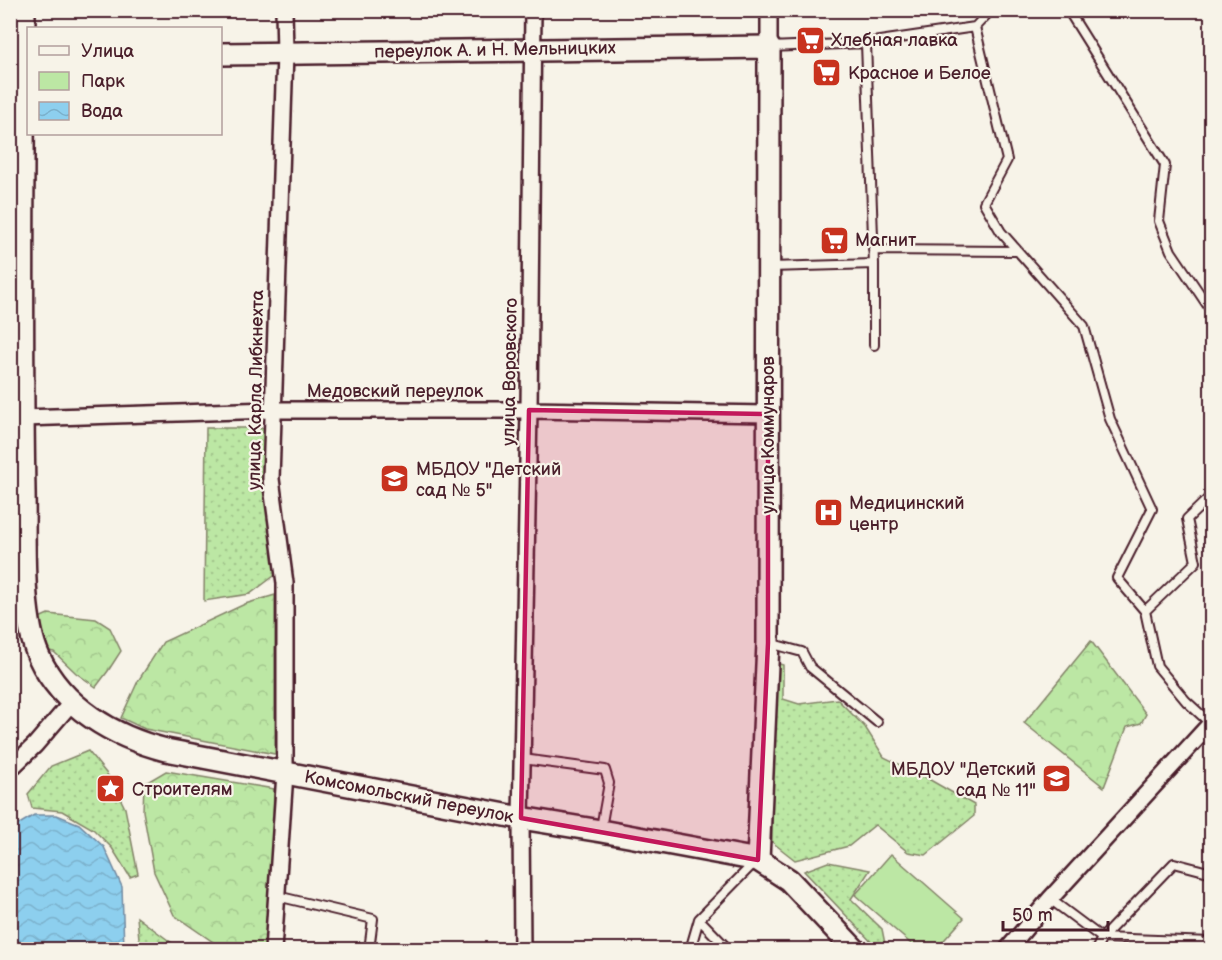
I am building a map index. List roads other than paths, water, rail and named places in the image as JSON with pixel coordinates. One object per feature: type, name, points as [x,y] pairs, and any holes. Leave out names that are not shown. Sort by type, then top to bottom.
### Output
[{"type":"street","name":"Комсомольский переулок","points":[[24,10],[26,57],[23,418],[26,588],[31,634],[38,655],[48,674],[72,702],[105,726],[145,744],[521,818],[758,860]]},
{"type":"street","name":"улица Карла Либкнехта","points":[[273,950],[285,772],[285,583],[271,479],[285,53],[284,10]]},
{"type":"street","name":"улица Воровского","points":[[522,950],[521,818],[529,410],[533,10]]},
{"type":"street","name":"улица Коммунаров","points":[[758,860],[768,643],[769,10]]},
{"type":"street","name":"переулок А. и Н. Мельницких","points":[[222,54],[769,47]]},
{"type":"street","name":"Медовский переулок","points":[[23,418],[272,410],[529,410],[768,414]]},
{"type":"street","points":[[10,769],[35,745],[72,702]]},
{"type":"street","points":[[1007,950],[1117,817],[1211,722]]},
{"type":"street","points":[[758,860],[789,880],[855,950]]},
{"type":"lane","points":[[769,47],[866,43],[975,27],[991,10]]},
{"type":"lane","points":[[1068,10],[1165,165],[1159,221],[1171,251],[1212,312]]},
{"type":"lane","points":[[975,27],[1007,160],[984,203],[1001,232],[1084,326],[1110,419],[1152,509],[1117,578],[1145,611],[1157,666],[1186,701],[1211,722]]},
{"type":"lane","points":[[866,43],[874,264],[874,345]]},
{"type":"lane","points":[[873,250],[1017,251]]},
{"type":"lane","points":[[768,267],[874,264]]},
{"type":"lane","points":[[1145,611],[1196,562],[1187,519],[1212,495]]},
{"type":"lane","points":[[768,643],[802,652],[810,667],[877,722]]},
{"type":"lane","points":[[523,759],[605,770],[609,783],[601,831]]},
{"type":"lane","points":[[690,950],[699,919],[758,860]]},
{"type":"lane","points":[[1096,950],[1102,938],[1174,863],[1212,873]]},
{"type":"lane","points":[[277,896],[373,919],[369,950]]},
{"type":"lane","points":[[1050,899],[1102,938],[1212,942]]},
{"type":"lane","points":[[699,919],[729,950]]},
{"type":"water","points":[[34,815],[57,815],[79,824],[104,847],[122,887],[124,949],[11,949],[11,829]]},
{"type":"place","name":"Хлебная лавка","points":[[810,40]]},
{"type":"place","name":"Красное и Белое","points":[[827,73]]},
{"type":"place","name":"Магнит","points":[[834,240]]},
{"type":"place","name":"МБДОУ \"Детский сад № 5\"","points":[[395,479]]},
{"type":"place","name":"Медицинский центр","points":[[828,513]]},
{"type":"place","name":"МБДОУ \"Детский сад № 11\"","points":[[1057,779]]},
{"type":"place","name":"Строителям","points":[[111,789]]}]
